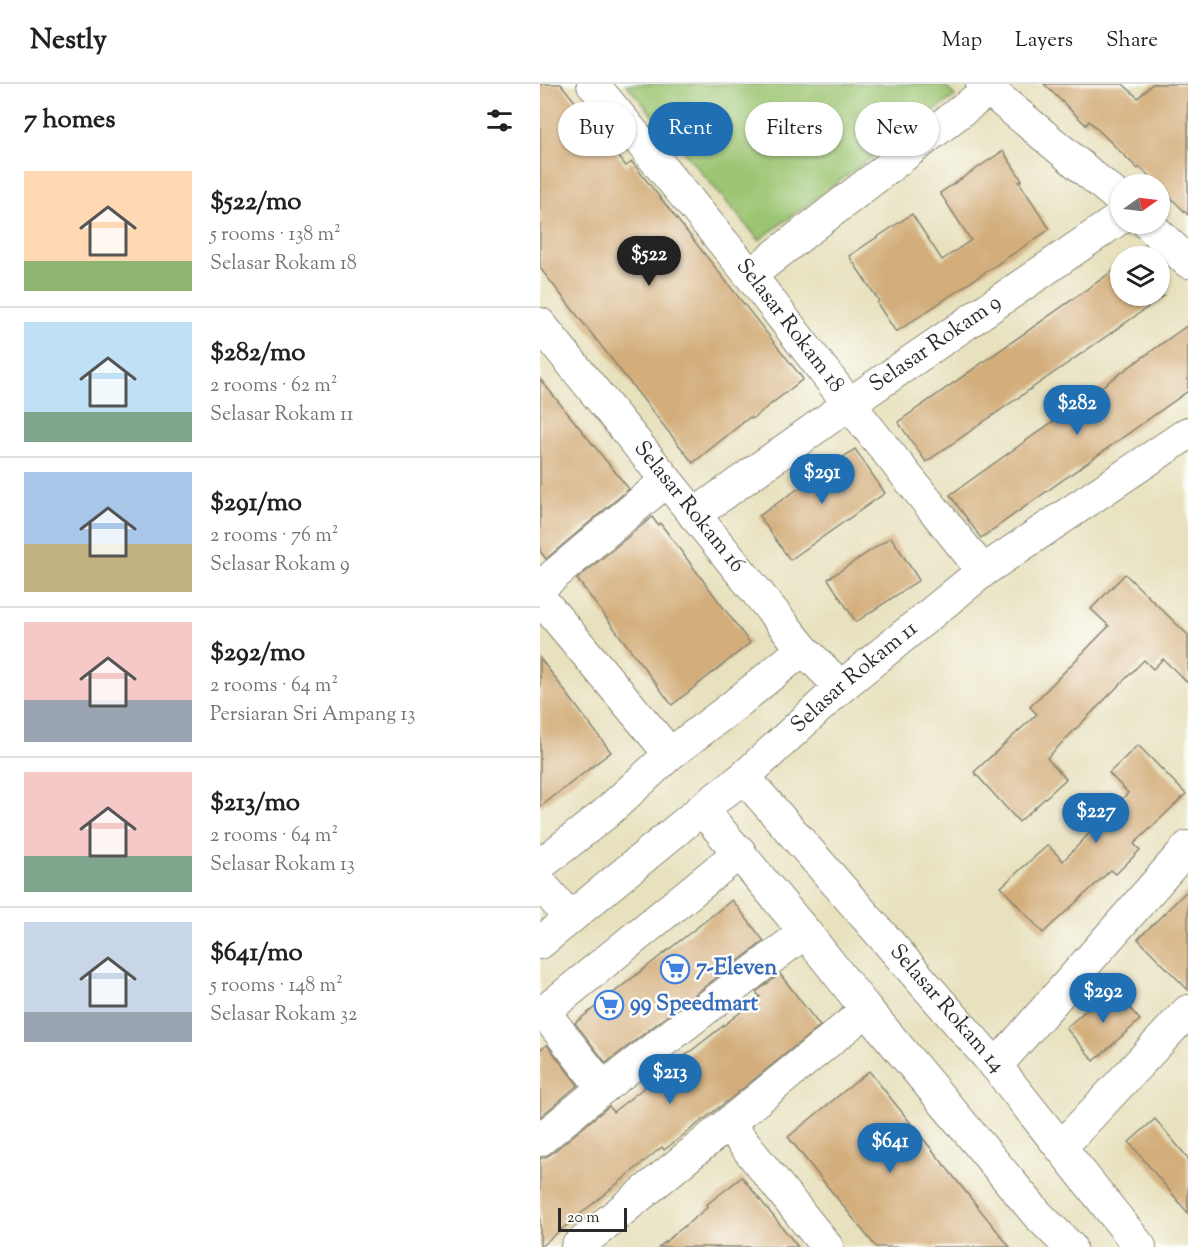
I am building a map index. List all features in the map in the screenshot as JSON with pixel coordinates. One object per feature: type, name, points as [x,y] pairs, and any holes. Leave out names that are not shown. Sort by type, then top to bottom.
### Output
[{"type":"street","name":"Selasar Rokam 18","points":[[593,84],[750,275],[849,404],[983,571]]},
{"type":"street","points":[[750,275],[985,87],[1110,191]]},
{"type":"street","name":"Selasar Rokam 9","points":[[694,515],[849,404],[1110,225]]},
{"type":"street","points":[[1159,234],[1188,262]]},
{"type":"street","name":"Selasar Rokam 16","points":[[540,324],[804,649],[841,687]]},
{"type":"street","name":"Selasar Rokam 11","points":[[540,943],[744,777],[841,687],[983,571],[1188,433]]},
{"type":"street","points":[[540,587],[666,481]]},
{"type":"street","points":[[540,598],[670,754]]},
{"type":"street","points":[[540,865],[605,814],[670,754],[804,649]]},
{"type":"street","name":"Selasar Rokam 14","points":[[744,777],[996,1066],[1140,1247]]},
{"type":"street","points":[[702,809],[1038,1214],[1070,1247]]},
{"type":"street","points":[[996,1066],[1188,847]]},
{"type":"street","points":[[603,1088],[542,1013],[740,852]]},
{"type":"street","points":[[540,883],[570,918]]},
{"type":"street","points":[[540,1140],[603,1088],[805,932]]},
{"type":"street","points":[[577,1247],[608,1237],[728,1124],[867,1010]]},
{"type":"street","points":[[1060,1147],[1188,1011]]},
{"type":"street","points":[[728,1124],[827,1247]]},
{"type":"green space","points":[[626,84],[943,84],[955,96],[939,108],[939,102],[855,102],[855,156],[873,156],[759,240],[687,156],[733,156],[733,102],[648,102],[648,110]]},
{"type":"building","points":[[540,84],[561,84],[575,102],[558,102],[558,156],[618,156],[626,166],[632,162],[803,379],[752,419],[750,417],[693,463],[540,268]]},
{"type":"building","points":[[1044,84],[1123,84],[1138,98],[1152,84],[1188,84],[1188,215],[1170,197],[1170,174],[1147,174],[1140,167],[1138,169],[1089,121],[1086,125]]},
{"type":"building","points":[[1003,151],[1022,180],[1019,182],[1050,229],[896,332],[877,303],[879,301],[849,256],[912,214],[942,260],[971,240],[940,193]]},
{"type":"building","points":[[1110,273],[1110,306],[1150,306],[926,462],[898,422]]},
{"type":"building","points":[[1188,325],[1188,391],[981,538],[950,495]]},
{"type":"building","points":[[540,379],[629,489],[546,559],[540,551]]},
{"type":"building","points":[[855,449],[885,493],[790,560],[759,516]]},
{"type":"building","points":[[652,517],[658,525],[660,523],[750,643],[672,705],[577,579]]},
{"type":"building","points":[[891,537],[919,580],[856,622],[828,579]]},
{"type":"building","points":[[1125,574],[1188,635],[1188,683],[1163,659],[1153,669],[1144,660],[1047,758],[1066,779],[1019,822],[974,772],[1037,714],[1030,707],[1109,626],[1091,609]]},
{"type":"building","points":[[540,658],[611,752],[540,807]]},
{"type":"building","points":[[1138,745],[1186,794],[1134,844],[1140,850],[1116,874],[1111,870],[1043,933],[1001,887],[1048,845],[1063,861],[1128,793],[1109,773]]},
{"type":"building","points":[[1188,890],[1188,990],[1138,939]]},
{"type":"building","points":[[732,900],[764,941],[606,1063],[575,1023]]},
{"type":"building","points":[[780,974],[820,1026],[664,1150],[662,1147],[540,1247],[540,1158],[551,1154],[609,1106],[613,1112],[760,997],[756,992]]},
{"type":"building","points":[[1112,987],[1140,1020],[1094,1061],[1066,1028]]},
{"type":"building","points":[[547,1045],[578,1085],[540,1117],[540,1050]]},
{"type":"building","points":[[869,1071],[1010,1247],[876,1247],[788,1137]]},
{"type":"building","points":[[1155,1119],[1188,1158],[1188,1213],[1129,1142]]},
{"type":"building","points":[[742,1177],[798,1247],[659,1247],[708,1207],[706,1205]]},
{"type":"place","name":"7-Eleven","points":[[675,969]]},
{"type":"place","name":"99 Speedmart","points":[[609,1005]]}]
